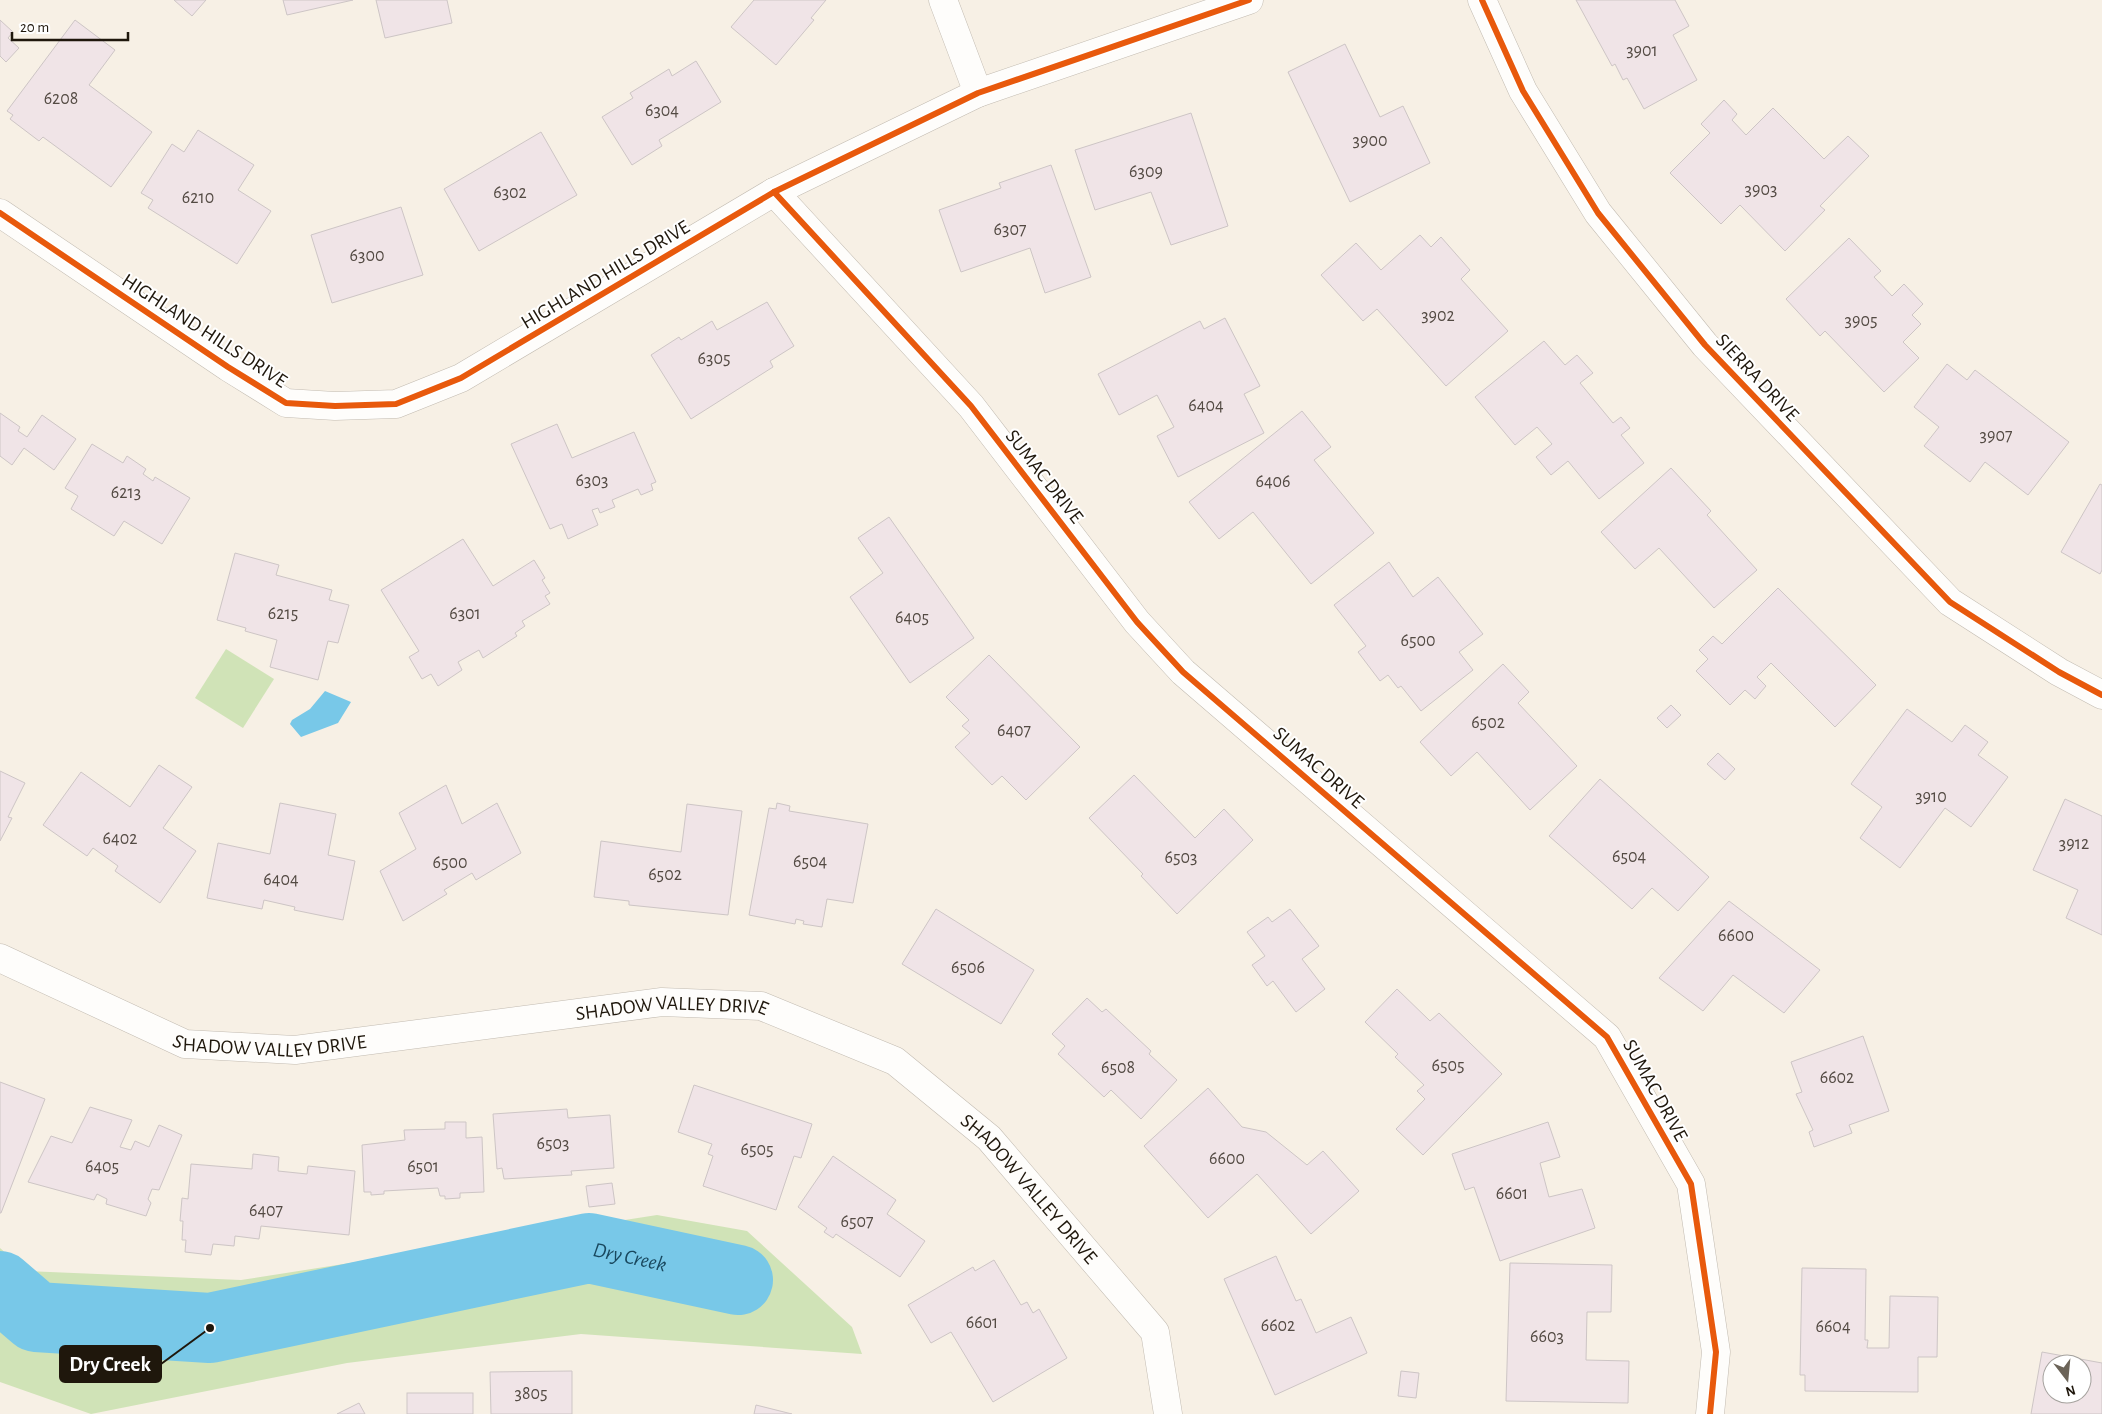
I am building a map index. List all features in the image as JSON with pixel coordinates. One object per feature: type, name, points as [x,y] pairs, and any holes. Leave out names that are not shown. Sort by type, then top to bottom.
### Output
[{"type":"street","points":[[943,0],[978,93]]},
{"type":"street","name":"HIGHLAND HILLS DRIVE","points":[[0,213],[228,367],[286,403],[335,406],[396,404],[461,378],[774,192],[978,93],[1249,0]]},
{"type":"street","name":"SIERRA DRIVE","points":[[1482,0],[1522,91],[1598,213],[1705,345],[1950,602],[2059,672],[2102,695]]},
{"type":"street","name":"SUMAC DRIVE","points":[[774,192],[972,406],[1137,622],[1183,672],[1607,1036],[1691,1184],[1716,1352],[1710,1414]]},
{"type":"street","name":"SHADOW VALLEY DRIVE","points":[[0,958],[185,1044],[295,1050],[662,1002],[761,1006],[895,1060],[989,1138],[1155,1332],[1168,1414]]},
{"type":"green space","points":[[226,649],[274,679],[243,728],[195,698]]},
{"type":"green space","points":[[657,1215],[747,1231],[852,1327],[862,1354],[581,1334],[347,1363],[91,1414],[0,1382],[0,1248],[26,1271],[241,1280]]},
{"type":"water","points":[[325,691],[351,702],[338,723],[301,737],[290,724],[292,720],[310,709]]},
{"type":"building","points":[[174,0],[206,0],[192,16]]},
{"type":"building","points":[[283,0],[353,0],[287,15]]},
{"type":"building","points":[[376,0],[447,0],[452,23],[385,38]]},
{"type":"building","points":[[754,0],[826,0],[811,18],[814,20],[776,65],[731,27]]},
{"type":"building","points":[[1576,0],[1675,0],[1689,26],[1673,35],[1697,80],[1644,109],[1627,78],[1623,80],[1615,64],[1612,66]]},
{"type":"building","points":[[0,20],[13,32],[8,38],[19,48],[6,62],[0,56]]},
{"type":"building","points":[[75,20],[115,50],[89,85],[152,132],[111,187],[43,137],[39,141],[10,119],[13,115],[7,111]]},
{"type":"building","points":[[1345,44],[1380,117],[1403,106],[1430,163],[1350,202],[1288,72]]},
{"type":"building","points":[[696,61],[721,102],[659,140],[662,146],[632,165],[602,117],[633,98],[630,93],[669,69],[672,76]]},
{"type":"building","points":[[1724,100],[1737,114],[1732,120],[1746,135],[1773,108],[1824,159],[1848,136],[1869,156],[1820,206],[1825,210],[1785,251],[1740,205],[1721,224],[1670,173],[1710,133],[1701,124]]},
{"type":"building","points":[[1191,113],[1228,226],[1171,245],[1151,192],[1095,210],[1075,150]]},
{"type":"building","points":[[198,130],[254,165],[238,190],[271,211],[237,264],[148,208],[153,200],[141,193],[172,144],[184,152]]},
{"type":"building","points":[[541,132],[577,195],[479,251],[444,189]]},
{"type":"building","points":[[1051,165],[1091,277],[1045,293],[1030,248],[961,272],[939,210],[1001,188],[999,183]]},
{"type":"building","points":[[401,207],[423,275],[332,303],[311,235]]},
{"type":"building","points":[[1420,235],[1431,247],[1441,237],[1470,270],[1461,279],[1508,331],[1446,386],[1377,309],[1363,321],[1321,275],[1356,243],[1381,270]]},
{"type":"building","points":[[1849,238],[1881,271],[1874,277],[1892,296],[1904,284],[1923,304],[1912,315],[1921,324],[1903,342],[1919,358],[1884,392],[1825,331],[1820,336],[1786,299]]},
{"type":"building","points":[[767,302],[794,346],[770,361],[773,367],[691,419],[651,355],[679,337],[681,340],[712,321],[717,330]]},
{"type":"building","points":[[1225,318],[1260,386],[1244,394],[1264,433],[1178,477],[1157,436],[1174,427],[1157,395],[1119,415],[1098,374],[1200,321],[1204,329]]},
{"type":"building","points":[[1544,341],[1565,365],[1577,355],[1593,373],[1580,383],[1613,423],[1621,417],[1630,428],[1621,435],[1644,463],[1599,499],[1568,461],[1551,475],[1536,457],[1552,444],[1537,427],[1515,445],[1475,397]]},
{"type":"building","points":[[1947,364],[1967,380],[1975,370],[2069,442],[2028,495],[1985,462],[1970,482],[1924,446],[1939,427],[1914,407]]},
{"type":"building","points":[[1302,411],[1331,447],[1314,460],[1374,533],[1311,584],[1253,512],[1219,539],[1189,502]]},
{"type":"building","points":[[0,413],[20,427],[18,431],[27,437],[42,415],[76,439],[54,470],[24,448],[12,465],[0,456]]},
{"type":"building","points":[[557,424],[572,458],[634,432],[656,482],[651,484],[653,490],[641,495],[638,489],[612,500],[615,507],[600,513],[598,508],[592,510],[598,525],[568,539],[562,524],[550,529],[511,444]]},
{"type":"building","points":[[92,444],[123,463],[127,456],[146,469],[143,474],[153,481],[155,477],[190,498],[162,544],[124,521],[114,536],[71,509],[78,496],[65,488]]},
{"type":"building","points":[[1671,468],[1711,511],[1707,515],[1757,570],[1714,608],[1659,548],[1635,569],[1601,532]]},
{"type":"building","points":[[2100,484],[2102,485],[2102,570],[2100,574],[2061,552]]},
{"type":"building","points":[[889,517],[974,638],[910,683],[850,597],[883,573],[858,538]]},
{"type":"building","points":[[463,539],[493,586],[534,560],[545,578],[542,580],[550,593],[545,596],[550,604],[522,621],[525,626],[515,633],[517,636],[483,658],[479,650],[458,662],[462,670],[438,686],[431,674],[422,679],[409,657],[419,651],[381,590]]},
{"type":"building","points":[[235,553],[279,565],[276,575],[332,590],[329,600],[349,605],[338,643],[328,641],[318,680],[270,667],[277,640],[245,631],[246,628],[217,620]]},
{"type":"building","points":[[1389,562],[1413,597],[1438,577],[1483,634],[1459,652],[1473,670],[1421,711],[1401,686],[1398,688],[1388,675],[1380,681],[1358,652],[1366,646],[1334,605]]},
{"type":"building","points":[[1778,588],[1876,685],[1835,727],[1771,663],[1757,677],[1766,686],[1755,699],[1745,690],[1730,705],[1696,671],[1708,659],[1699,650],[1713,636],[1722,644]]},
{"type":"building","points":[[989,655],[1080,747],[1026,800],[1002,776],[992,785],[955,747],[970,733],[962,726],[969,720],[946,697]]},
{"type":"building","points":[[1503,664],[1529,692],[1518,703],[1577,766],[1530,810],[1477,752],[1451,776],[1420,742]]},
{"type":"building","points":[[1671,705],[1681,715],[1667,728],[1657,718]]},
{"type":"building","points":[[1907,709],[1952,742],[1965,725],[1988,742],[1978,755],[2008,777],[1971,827],[1945,808],[1900,868],[1860,838],[1882,807],[1851,784]]},
{"type":"building","points":[[1718,753],[1735,769],[1725,780],[1707,764]]},
{"type":"building","points":[[159,765],[192,787],[163,828],[196,851],[160,903],[115,871],[118,866],[93,848],[87,856],[43,825],[81,772],[130,807]]},
{"type":"building","points":[[0,771],[25,783],[8,817],[12,818],[0,841]]},
{"type":"building","points":[[1134,775],[1195,838],[1224,809],[1253,840],[1177,914],[1141,876],[1143,874],[1089,818]]},
{"type":"building","points":[[1600,779],[1709,877],[1678,911],[1652,888],[1632,909],[1549,836]]},
{"type":"building","points":[[446,785],[462,824],[497,803],[521,853],[476,880],[472,873],[444,890],[447,894],[403,921],[380,871],[416,849],[399,813]]},
{"type":"building","points":[[2065,799],[2102,816],[2102,935],[2066,918],[2078,890],[2033,870]]},
{"type":"building","points":[[280,803],[336,814],[328,855],[355,861],[343,920],[294,910],[295,907],[264,900],[262,909],[207,898],[218,843],[270,854]]},
{"type":"building","points":[[777,803],[790,806],[789,811],[868,824],[853,903],[827,899],[822,927],[803,924],[804,921],[796,919],[795,924],[749,915],[769,808],[776,809]]},
{"type":"building","points":[[687,804],[742,811],[728,915],[629,905],[629,901],[594,897],[601,841],[681,852]]},
{"type":"building","points":[[1729,901],[1820,970],[1784,1013],[1733,975],[1703,1011],[1659,978]]},
{"type":"building","points":[[936,909],[1034,970],[1001,1024],[902,964]]},
{"type":"building","points":[[1290,909],[1319,946],[1302,959],[1325,989],[1296,1012],[1273,981],[1267,986],[1252,965],[1265,956],[1247,932],[1268,917],[1272,922]]},
{"type":"building","points":[[1397,989],[1430,1021],[1439,1013],[1502,1074],[1423,1155],[1396,1129],[1425,1099],[1417,1091],[1424,1085],[1395,1057],[1398,1054],[1365,1022]]},
{"type":"building","points":[[1087,998],[1102,1012],[1106,1009],[1151,1051],[1149,1054],[1177,1080],[1141,1119],[1111,1090],[1104,1097],[1058,1054],[1065,1046],[1052,1034]]},
{"type":"building","points":[[1863,1036],[1889,1111],[1849,1125],[1852,1133],[1814,1147],[1809,1132],[1813,1130],[1796,1094],[1802,1092],[1791,1062]]},
{"type":"building","points":[[0,1082],[45,1099],[1,1213],[0,1213]]},
{"type":"building","points":[[694,1085],[812,1124],[801,1158],[794,1156],[776,1210],[703,1186],[713,1156],[708,1154],[712,1144],[678,1132]]},
{"type":"building","points":[[1208,1088],[1242,1127],[1266,1132],[1307,1165],[1323,1151],[1359,1191],[1311,1234],[1257,1174],[1208,1218],[1144,1146]]},
{"type":"building","points":[[90,1107],[132,1120],[120,1147],[131,1150],[135,1141],[149,1147],[159,1125],[182,1135],[159,1190],[152,1189],[148,1199],[151,1203],[146,1216],[106,1204],[107,1199],[97,1194],[94,1200],[28,1182],[51,1136],[72,1143]]},
{"type":"building","points":[[567,1109],[568,1118],[610,1115],[614,1168],[571,1171],[572,1175],[504,1179],[502,1168],[497,1169],[493,1114]]},
{"type":"building","points":[[445,1122],[466,1122],[466,1138],[482,1137],[484,1192],[460,1193],[460,1198],[445,1199],[445,1196],[440,1196],[438,1188],[384,1191],[384,1194],[371,1195],[371,1192],[364,1192],[362,1145],[405,1140],[404,1130],[445,1129]]},
{"type":"building","points":[[1548,1122],[1560,1157],[1540,1163],[1549,1197],[1582,1189],[1595,1228],[1500,1261],[1474,1187],[1465,1190],[1452,1154]]},
{"type":"building","points":[[253,1154],[279,1157],[278,1171],[307,1174],[308,1166],[355,1171],[349,1235],[261,1226],[259,1239],[235,1236],[234,1246],[213,1244],[211,1255],[185,1252],[186,1240],[182,1240],[183,1221],[180,1221],[182,1198],[188,1199],[191,1164],[252,1169]]},
{"type":"building","points":[[833,1156],[896,1200],[887,1214],[925,1241],[900,1277],[836,1234],[833,1238],[824,1232],[827,1228],[798,1207]]},
{"type":"building","points":[[612,1183],[615,1204],[589,1207],[586,1186]]},
{"type":"building","points":[[1276,1256],[1296,1301],[1301,1299],[1316,1333],[1351,1317],[1367,1353],[1275,1395],[1224,1279]]},
{"type":"building","points":[[994,1260],[1021,1305],[1027,1302],[1033,1313],[1039,1309],[1067,1358],[993,1402],[951,1332],[931,1343],[908,1305],[973,1267],[975,1271]]},
{"type":"building","points":[[1510,1263],[1612,1265],[1611,1312],[1587,1312],[1586,1360],[1629,1361],[1628,1403],[1506,1401]]},
{"type":"building","points":[[1802,1268],[1866,1269],[1865,1340],[1868,1340],[1867,1348],[1889,1348],[1890,1296],[1938,1297],[1937,1357],[1918,1357],[1918,1392],[1805,1391],[1805,1375],[1800,1375]]},
{"type":"building","points":[[2042,1352],[2053,1354],[2042,1354],[2042,1404],[2092,1404],[2092,1361],[2102,1363],[2102,1414],[2031,1414]]},
{"type":"building","points":[[572,1371],[572,1414],[491,1414],[490,1372]]},
{"type":"building","points":[[1401,1371],[1419,1373],[1416,1398],[1398,1396]]},
{"type":"building","points":[[407,1393],[473,1393],[473,1414],[407,1414]]},
{"type":"building","points":[[359,1403],[365,1414],[337,1414]]},
{"type":"building","points":[[756,1405],[792,1414],[754,1414]]},
{"type":"waterway","name":"Dry Creek","points":[[0,1286],[36,1317],[210,1328],[589,1248],[738,1280]]},
{"type":"cycle path","points":[[0,213],[228,367],[286,403],[335,406],[396,404],[461,378],[774,192],[978,93],[1249,0]]},
{"type":"cycle path","points":[[1482,0],[1523,91],[1598,213],[1705,345],[1950,602],[2059,672],[2102,695]]},
{"type":"cycle path","points":[[774,192],[971,406],[1137,622],[1183,672],[1607,1037],[1691,1184],[1716,1352],[1710,1414]]},
{"type":"place","name":"Dry Creek","points":[[210,1328]]}]
